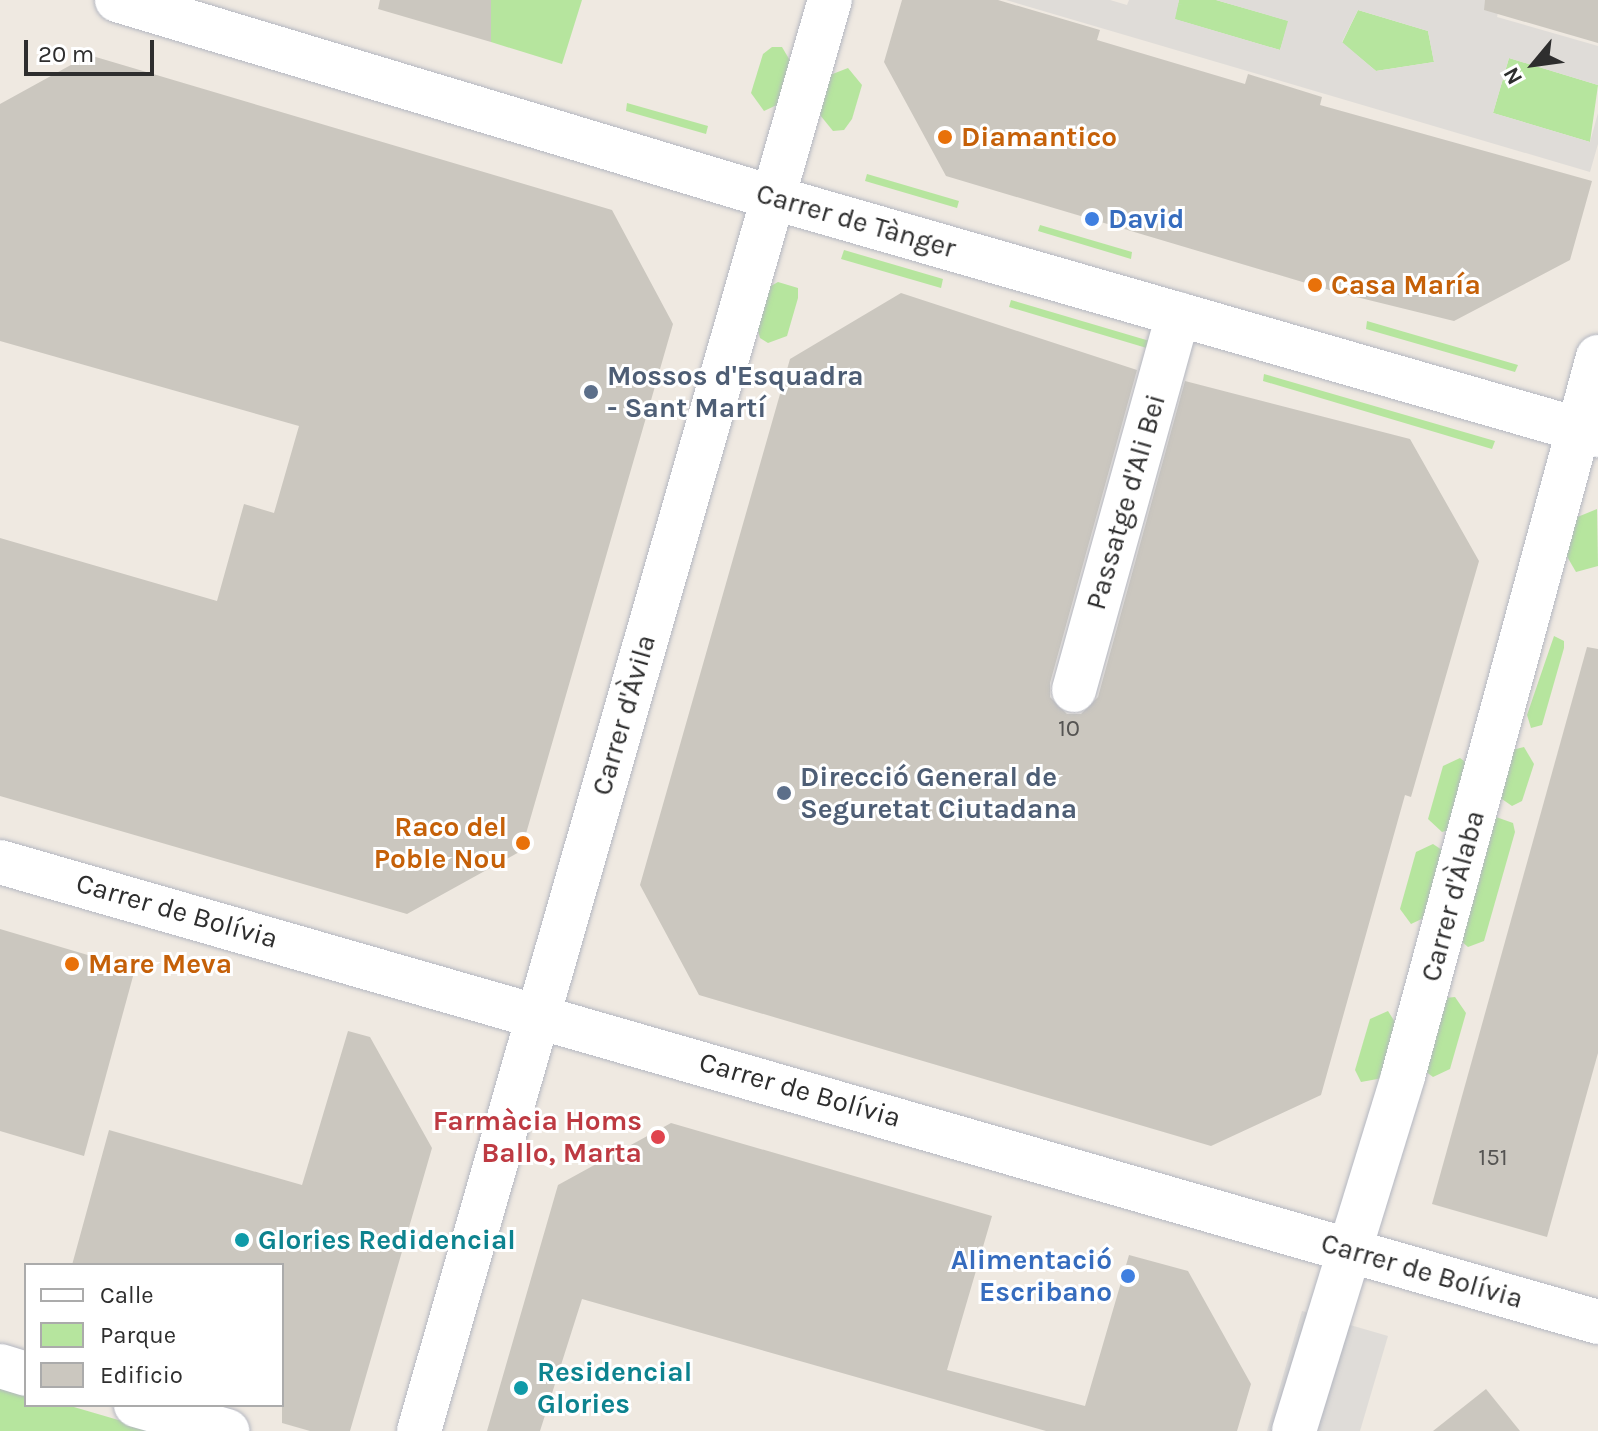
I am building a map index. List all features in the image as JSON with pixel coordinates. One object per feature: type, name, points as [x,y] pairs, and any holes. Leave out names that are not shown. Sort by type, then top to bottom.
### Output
[{"type":"street","name":"Carrer de Tànger","points":[[117,0],[771,197],[1588,432]]},
{"type":"street","name":"Carrer d'Àvila","points":[[419,1431],[536,1013],[830,0]]},
{"type":"street","name":"Passatge d'Ali Bei","points":[[1074,690],[1178,314]]},
{"type":"street","name":"Carrer d'Àlaba","points":[[1294,1431],[1403,1076],[1588,432],[1598,357]]},
{"type":"street","name":"Carrer de Bolívia","points":[[0,862],[536,1013],[1598,1322]]},
{"type":"street","points":[[0,1366],[24,1373]]},
{"type":"street","points":[[143,1407],[227,1431]]},
{"type":"green space","points":[[491,0],[582,0],[562,64],[491,42]]},
{"type":"green space","points":[[1179,0],[1216,0],[1289,21],[1280,50],[1174,19]]},
{"type":"green space","points":[[1358,10],[1428,31],[1434,62],[1376,71],[1342,43]]},
{"type":"green space","points":[[772,47],[782,47],[792,64],[781,103],[764,111],[751,93],[763,54]]},
{"type":"green space","points":[[1509,58],[1598,85],[1590,142],[1493,113]]},
{"type":"green space","points":[[848,68],[862,85],[852,119],[844,130],[833,131],[820,115],[830,75]]},
{"type":"green space","points":[[627,103],[708,126],[706,134],[626,111]]},
{"type":"green space","points":[[867,174],[959,201],[957,208],[865,181]]},
{"type":"green space","points":[[1040,225],[1132,252],[1131,259],[1038,231]]},
{"type":"green space","points":[[844,250],[943,279],[941,288],[841,259]]},
{"type":"green space","points":[[778,282],[798,288],[798,298],[787,336],[768,343],[760,338],[757,327],[769,287]]},
{"type":"green space","points":[[1011,300],[1153,342],[1150,349],[1009,307]]},
{"type":"green space","points":[[1367,321],[1518,365],[1515,372],[1366,329]]},
{"type":"green space","points":[[1264,374],[1495,441],[1492,449],[1263,381]]},
{"type":"green space","points":[[1597,509],[1598,566],[1576,572],[1565,553],[1575,518]]},
{"type":"green space","points":[[1554,636],[1564,641],[1564,648],[1542,725],[1531,728],[1527,715]]},
{"type":"green space","points":[[1524,747],[1534,764],[1522,801],[1512,806],[1499,797],[1512,750]]},
{"type":"green space","points":[[1460,758],[1468,764],[1450,830],[1442,832],[1428,819],[1443,766]]},
{"type":"green space","points":[[1496,817],[1513,823],[1515,832],[1484,941],[1468,947],[1461,941],[1489,823]]},
{"type":"green space","points":[[1433,844],[1442,850],[1428,916],[1411,924],[1400,909],[1416,852]]},
{"type":"green space","points":[[1455,997],[1466,1013],[1450,1069],[1433,1077],[1425,1071],[1444,998]]},
{"type":"green space","points":[[1388,1011],[1398,1027],[1383,1078],[1361,1082],[1355,1070],[1370,1019]]},
{"type":"green space","points":[[0,1386],[24,1392],[24,1407],[74,1407],[156,1431],[0,1431]]},
{"type":"shaded area","points":[[1006,0],[1110,0],[1127,5],[1129,0],[1179,0],[1175,19],[1280,50],[1288,21],[1216,0],[1501,0],[1497,17],[1598,46],[1598,85],[1509,58],[1493,113],[1590,142],[1598,113],[1598,144],[1590,172]],"holes":[[[1358,10],[1428,31],[1434,62],[1376,71],[1342,42]]]},
{"type":"shaded area","points":[[1302,1311],[1388,1336],[1360,1431],[1267,1431]]},
{"type":"building","points":[[380,0],[491,0],[491,42],[378,9]]},
{"type":"building","points":[[902,0],[998,0],[1100,30],[1097,40],[1245,84],[1248,74],[1322,97],[1320,105],[1592,181],[1570,260],[1454,321],[1336,292],[946,176],[884,62]]},
{"type":"building","points":[[1485,0],[1598,0],[1598,43],[1484,10]]},
{"type":"building","points":[[89,55],[612,210],[673,324],[521,851],[407,914],[0,796],[0,538],[217,601],[244,504],[274,513],[299,426],[0,341],[0,104]]},
{"type":"building","points":[[901,293],[1137,370],[1050,683],[1050,697],[1067,714],[1081,714],[1098,697],[1185,381],[1410,439],[1479,561],[1411,797],[1405,795],[1321,1095],[1211,1146],[699,995],[640,885],[790,359]]},
{"type":"building","points":[[1587,647],[1598,649],[1598,1053],[1547,1237],[1432,1204]]},
{"type":"building","points":[[0,929],[135,969],[84,1156],[0,1131]]},
{"type":"building","name":"Glories Redidencial","points":[[348,1031],[370,1037],[432,1148],[350,1431],[310,1431],[282,1423],[284,1263],[73,1263],[109,1130],[302,1185]]},
{"type":"building","points":[[671,1123],[992,1216],[947,1370],[1085,1406],[1129,1255],[1188,1271],[1251,1384],[1237,1431],[1046,1431],[582,1299],[540,1431],[487,1431],[558,1185]]},
{"type":"building","points":[[1486,1389],[1520,1431],[1433,1431]]},
{"type":"place","name":"Diamantico","points":[[945,137]]},
{"type":"place","name":"David","points":[[1092,219]]},
{"type":"place","name":"Casa María","points":[[1315,285]]},
{"type":"place","name":"Mossos d'Esquadra - Sant Martí","points":[[591,392]]},
{"type":"place","name":"Direcció General de Seguretat Ciutadana","points":[[784,793]]},
{"type":"place","name":"Raco del Poble Nou","points":[[523,843]]},
{"type":"place","name":"Mare Meva","points":[[72,964]]},
{"type":"place","name":"Farmàcia Homs Ballo, Marta","points":[[658,1137]]},
{"type":"place","name":"Glories Redidencial","points":[[242,1240]]},
{"type":"place","name":"Alimentació Escribano","points":[[1128,1276]]},
{"type":"place","name":"Residencial Glories","points":[[521,1388]]}]
